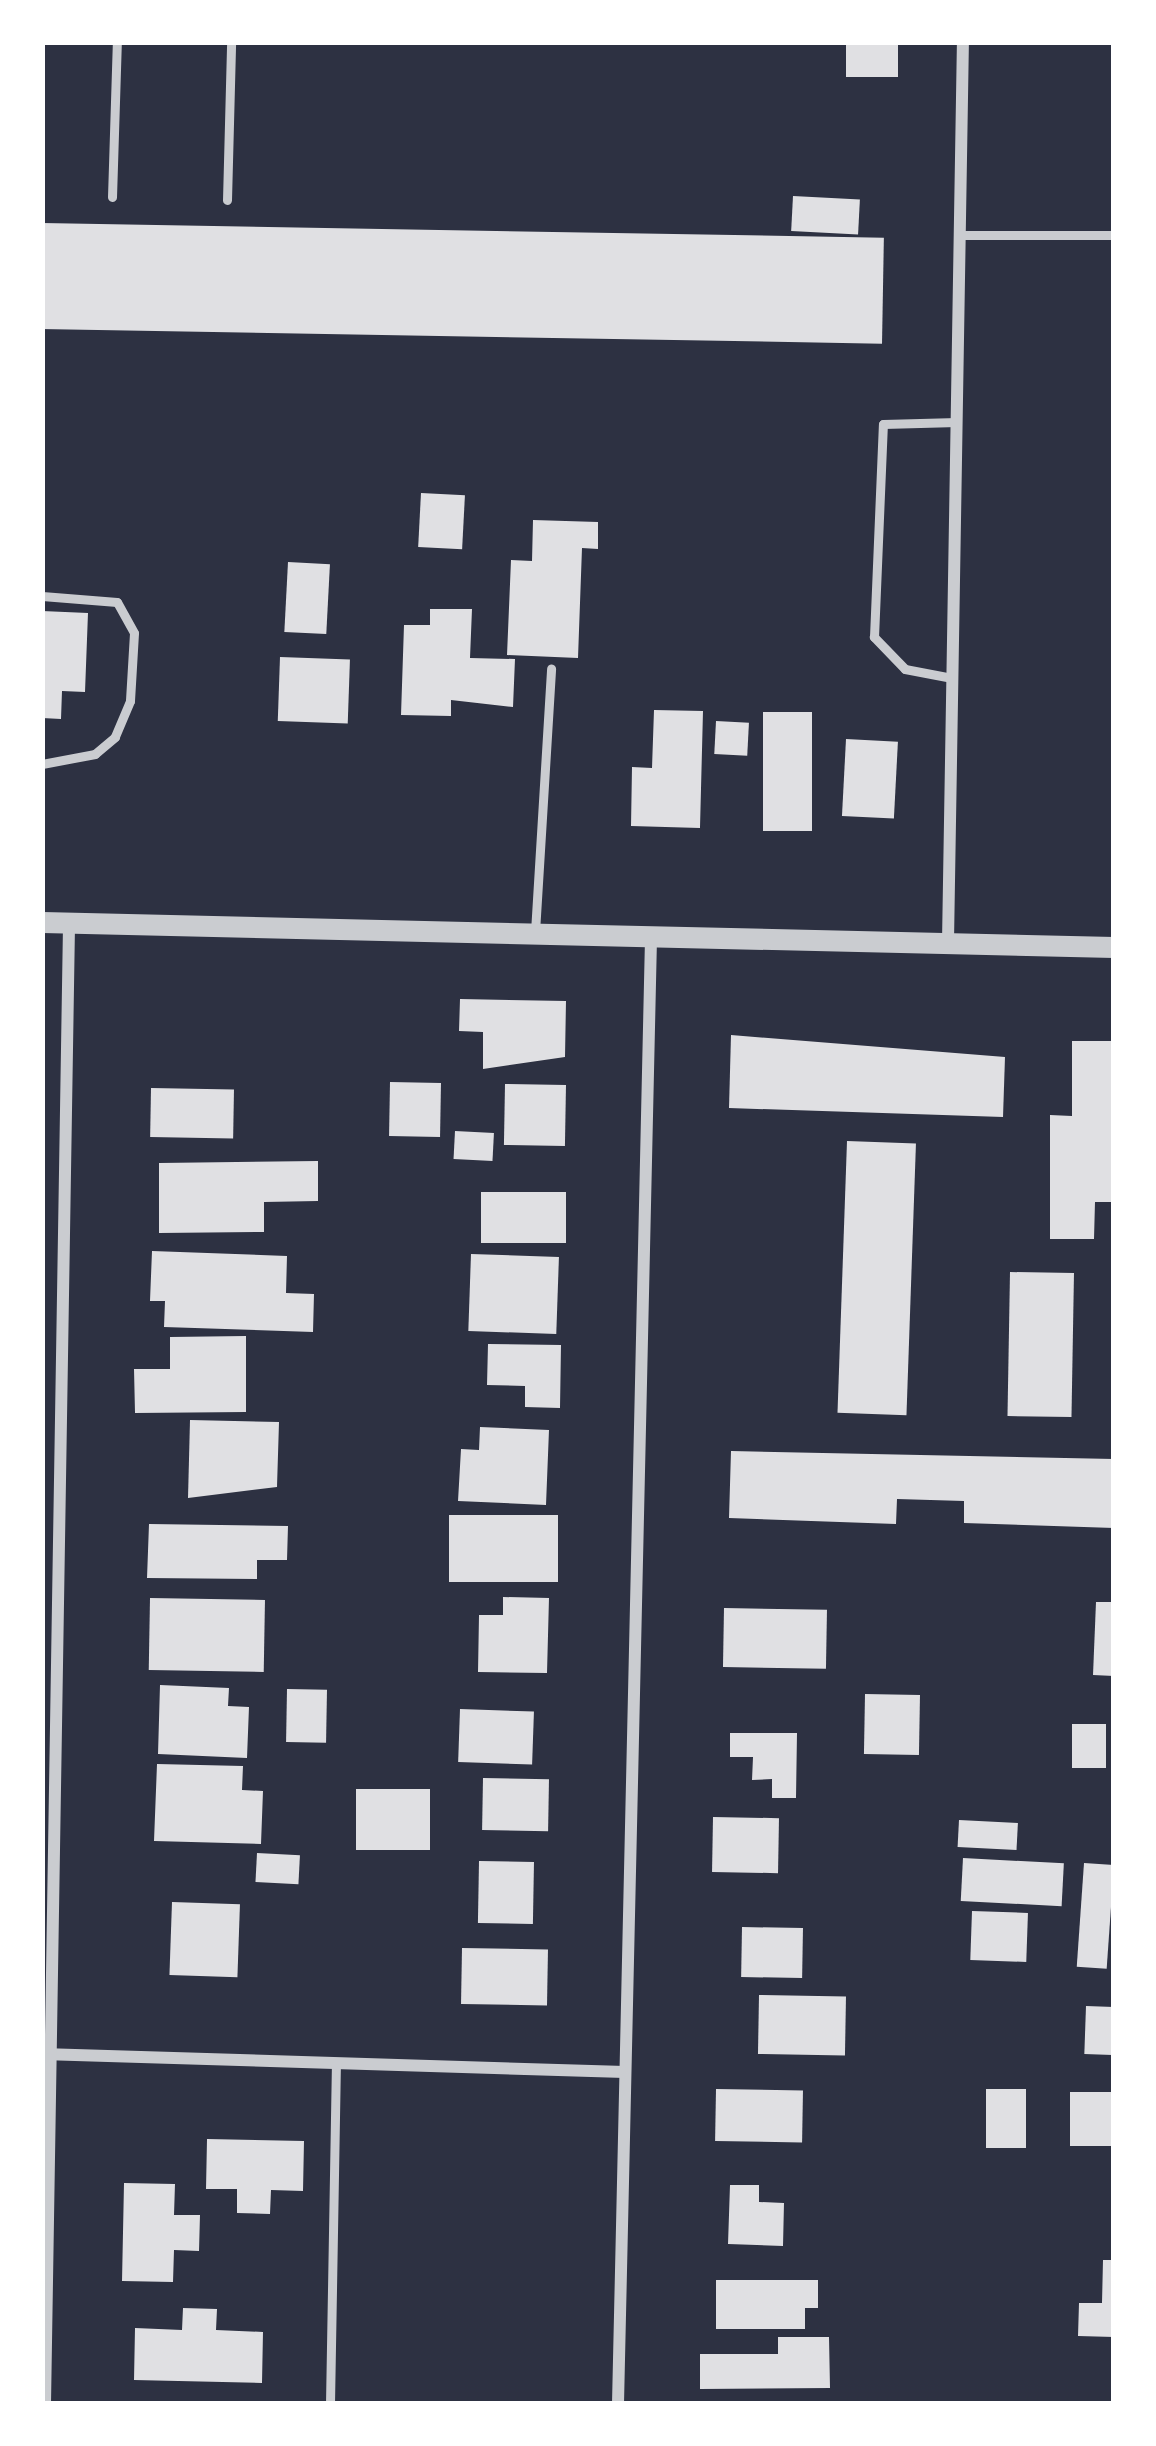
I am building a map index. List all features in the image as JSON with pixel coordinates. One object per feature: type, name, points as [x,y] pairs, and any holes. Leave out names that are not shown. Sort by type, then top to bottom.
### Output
[{"type":"street","points":[[948,941],[963,42]]},
{"type":"street","points":[[42,922],[1114,947]]},
{"type":"street","points":[[45,2404],[47,2054],[69,923]]},
{"type":"street","points":[[618,2404],[651,935]]},
{"type":"street","points":[[47,2054],[625,2072]]},
{"type":"lane","points":[[112,197],[117,42]]},
{"type":"lane","points":[[227,200],[231,42]]},
{"type":"lane","points":[[960,235],[1114,236]]},
{"type":"lane","points":[[952,678],[905,669],[874,637],[884,424],[957,422]]},
{"type":"lane","points":[[42,596],[117,602],[134,633],[130,701],[115,737],[95,754],[42,764]]},
{"type":"lane","points":[[535,932],[550,668]]},
{"type":"lane","points":[[330,2404],[336,2064]]},
{"type":"building","points":[[846,42],[898,42],[898,77],[846,77]]},
{"type":"building","points":[[793,196],[860,200],[858,234],[791,231]]},
{"type":"building","points":[[42,223],[884,238],[882,344],[42,329]]},
{"type":"building","points":[[421,493],[465,495],[462,549],[418,547]]},
{"type":"building","points":[[533,520],[598,522],[598,549],[582,548],[578,658],[507,655],[511,560],[532,561]]},
{"type":"building","points":[[288,562],[330,564],[326,634],[284,632]]},
{"type":"building","points":[[430,609],[472,609],[470,658],[515,659],[513,707],[451,700],[451,716],[401,715],[404,625],[430,625]]},
{"type":"building","points":[[42,611],[88,613],[85,692],[62,691],[61,719],[42,718]]},
{"type":"building","points":[[280,657],[350,659],[348,723],[278,721]]},
{"type":"building","points":[[654,710],[703,711],[700,828],[631,826],[632,767],[652,768]]},
{"type":"building","points":[[763,712],[812,712],[812,831],[763,831]]},
{"type":"building","points":[[716,721],[749,723],[747,756],[714,754]]},
{"type":"building","points":[[846,739],[898,742],[894,819],[842,816]]},
{"type":"building","points":[[460,999],[566,1001],[565,1057],[483,1069],[483,1032],[459,1031]]},
{"type":"building","points":[[731,1035],[1005,1057],[1003,1117],[729,1108]]},
{"type":"building","points":[[1072,1041],[1114,1041],[1114,1202],[1095,1202],[1094,1239],[1050,1239],[1050,1115],[1072,1116]]},
{"type":"building","points":[[390,1082],[441,1083],[440,1137],[389,1136]]},
{"type":"building","points":[[505,1084],[566,1085],[565,1146],[504,1145]]},
{"type":"building","points":[[151,1088],[234,1089],[233,1138],[150,1137]]},
{"type":"building","points":[[455,1131],[494,1133],[492,1161],[454,1159]]},
{"type":"building","points":[[847,1141],[916,1143],[906,1415],[838,1413]]},
{"type":"building","points":[[318,1161],[318,1201],[264,1202],[264,1232],[159,1233],[159,1163]]},
{"type":"building","points":[[481,1192],[566,1192],[566,1243],[481,1243]]},
{"type":"building","points":[[152,1251],[287,1256],[286,1293],[314,1294],[313,1332],[164,1327],[165,1301],[150,1301]]},
{"type":"building","points":[[471,1254],[559,1257],[556,1334],[468,1331]]},
{"type":"building","points":[[1010,1272],[1074,1273],[1071,1417],[1007,1416]]},
{"type":"building","points":[[246,1336],[246,1412],[135,1413],[134,1369],[170,1369],[170,1337]]},
{"type":"building","points":[[488,1344],[561,1345],[560,1408],[525,1407],[525,1386],[487,1385]]},
{"type":"building","points":[[190,1420],[279,1422],[277,1487],[188,1498]]},
{"type":"building","points":[[480,1427],[549,1430],[546,1505],[458,1501],[461,1449],[479,1450]]},
{"type":"building","points":[[731,1451],[1114,1459],[1114,1528],[964,1523],[964,1501],[897,1499],[896,1524],[729,1518]]},
{"type":"building","points":[[449,1515],[558,1515],[558,1582],[449,1582]]},
{"type":"building","points":[[149,1524],[288,1526],[287,1560],[257,1560],[257,1579],[147,1578]]},
{"type":"building","points":[[503,1597],[549,1598],[547,1673],[478,1672],[479,1615],[503,1615]]},
{"type":"building","points":[[150,1598],[265,1600],[264,1672],[149,1670]]},
{"type":"building","points":[[1096,1602],[1114,1602],[1114,1676],[1093,1675]]},
{"type":"building","points":[[724,1608],[827,1610],[826,1669],[723,1667]]},
{"type":"building","points":[[160,1685],[229,1688],[228,1706],[249,1707],[247,1758],[158,1754]]},
{"type":"building","points":[[287,1689],[327,1690],[326,1743],[286,1742]]},
{"type":"building","points":[[865,1694],[920,1695],[919,1755],[864,1754]]},
{"type":"building","points":[[460,1709],[534,1712],[532,1765],[458,1762]]},
{"type":"building","points":[[1072,1724],[1106,1724],[1106,1768],[1072,1768]]},
{"type":"building","points":[[730,1733],[797,1733],[796,1798],[772,1798],[772,1779],[752,1780],[753,1757],[730,1757]]},
{"type":"building","points":[[157,1764],[243,1766],[242,1790],[263,1791],[261,1844],[154,1841]]},
{"type":"building","points":[[483,1778],[549,1779],[548,1831],[482,1830]]},
{"type":"building","points":[[356,1789],[430,1789],[430,1850],[356,1850]]},
{"type":"building","points":[[713,1817],[779,1818],[778,1873],[712,1872]]},
{"type":"building","points":[[959,1820],[1018,1823],[1017,1850],[958,1847]]},
{"type":"building","points":[[257,1853],[300,1855],[298,1884],[255,1882]]},
{"type":"building","points":[[963,1858],[1064,1863],[1062,1906],[961,1901]]},
{"type":"building","points":[[479,1861],[534,1862],[533,1924],[478,1923]]},
{"type":"building","points":[[1084,1863],[1114,1865],[1107,1969],[1077,1967]]},
{"type":"building","points":[[172,1902],[240,1904],[237,1977],[169,1975]]},
{"type":"building","points":[[972,1911],[1028,1913],[1026,1962],[970,1960]]},
{"type":"building","points":[[742,1927],[803,1928],[802,1978],[741,1977]]},
{"type":"building","points":[[462,1948],[548,1950],[547,2005],[461,2004]]},
{"type":"building","points":[[759,1995],[846,1997],[845,2056],[758,2054]]},
{"type":"building","points":[[1086,2006],[1114,2007],[1112,2055],[1084,2054]]},
{"type":"building","points":[[716,2089],[803,2091],[802,2143],[715,2141]]},
{"type":"building","points":[[986,2089],[1026,2089],[1026,2148],[986,2148]]},
{"type":"building","points":[[1070,2092],[1114,2092],[1114,2146],[1070,2146]]},
{"type":"building","points":[[207,2139],[304,2141],[303,2191],[271,2190],[270,2214],[237,2213],[237,2189],[206,2189]]},
{"type":"building","points":[[124,2183],[175,2184],[174,2215],[200,2215],[199,2251],[174,2250],[173,2282],[122,2281]]},
{"type":"building","points":[[730,2185],[759,2185],[759,2202],[784,2203],[783,2246],[728,2244]]},
{"type":"building","points":[[1103,2260],[1114,2260],[1114,2337],[1078,2336],[1079,2303],[1102,2303]]},
{"type":"building","points":[[716,2280],[818,2280],[818,2308],[805,2308],[805,2329],[716,2329]]},
{"type":"building","points":[[183,2308],[217,2309],[216,2330],[263,2332],[262,2383],[134,2380],[135,2328],[182,2330]]},
{"type":"building","points":[[778,2337],[829,2337],[830,2388],[700,2389],[700,2354],[778,2354]]}]
